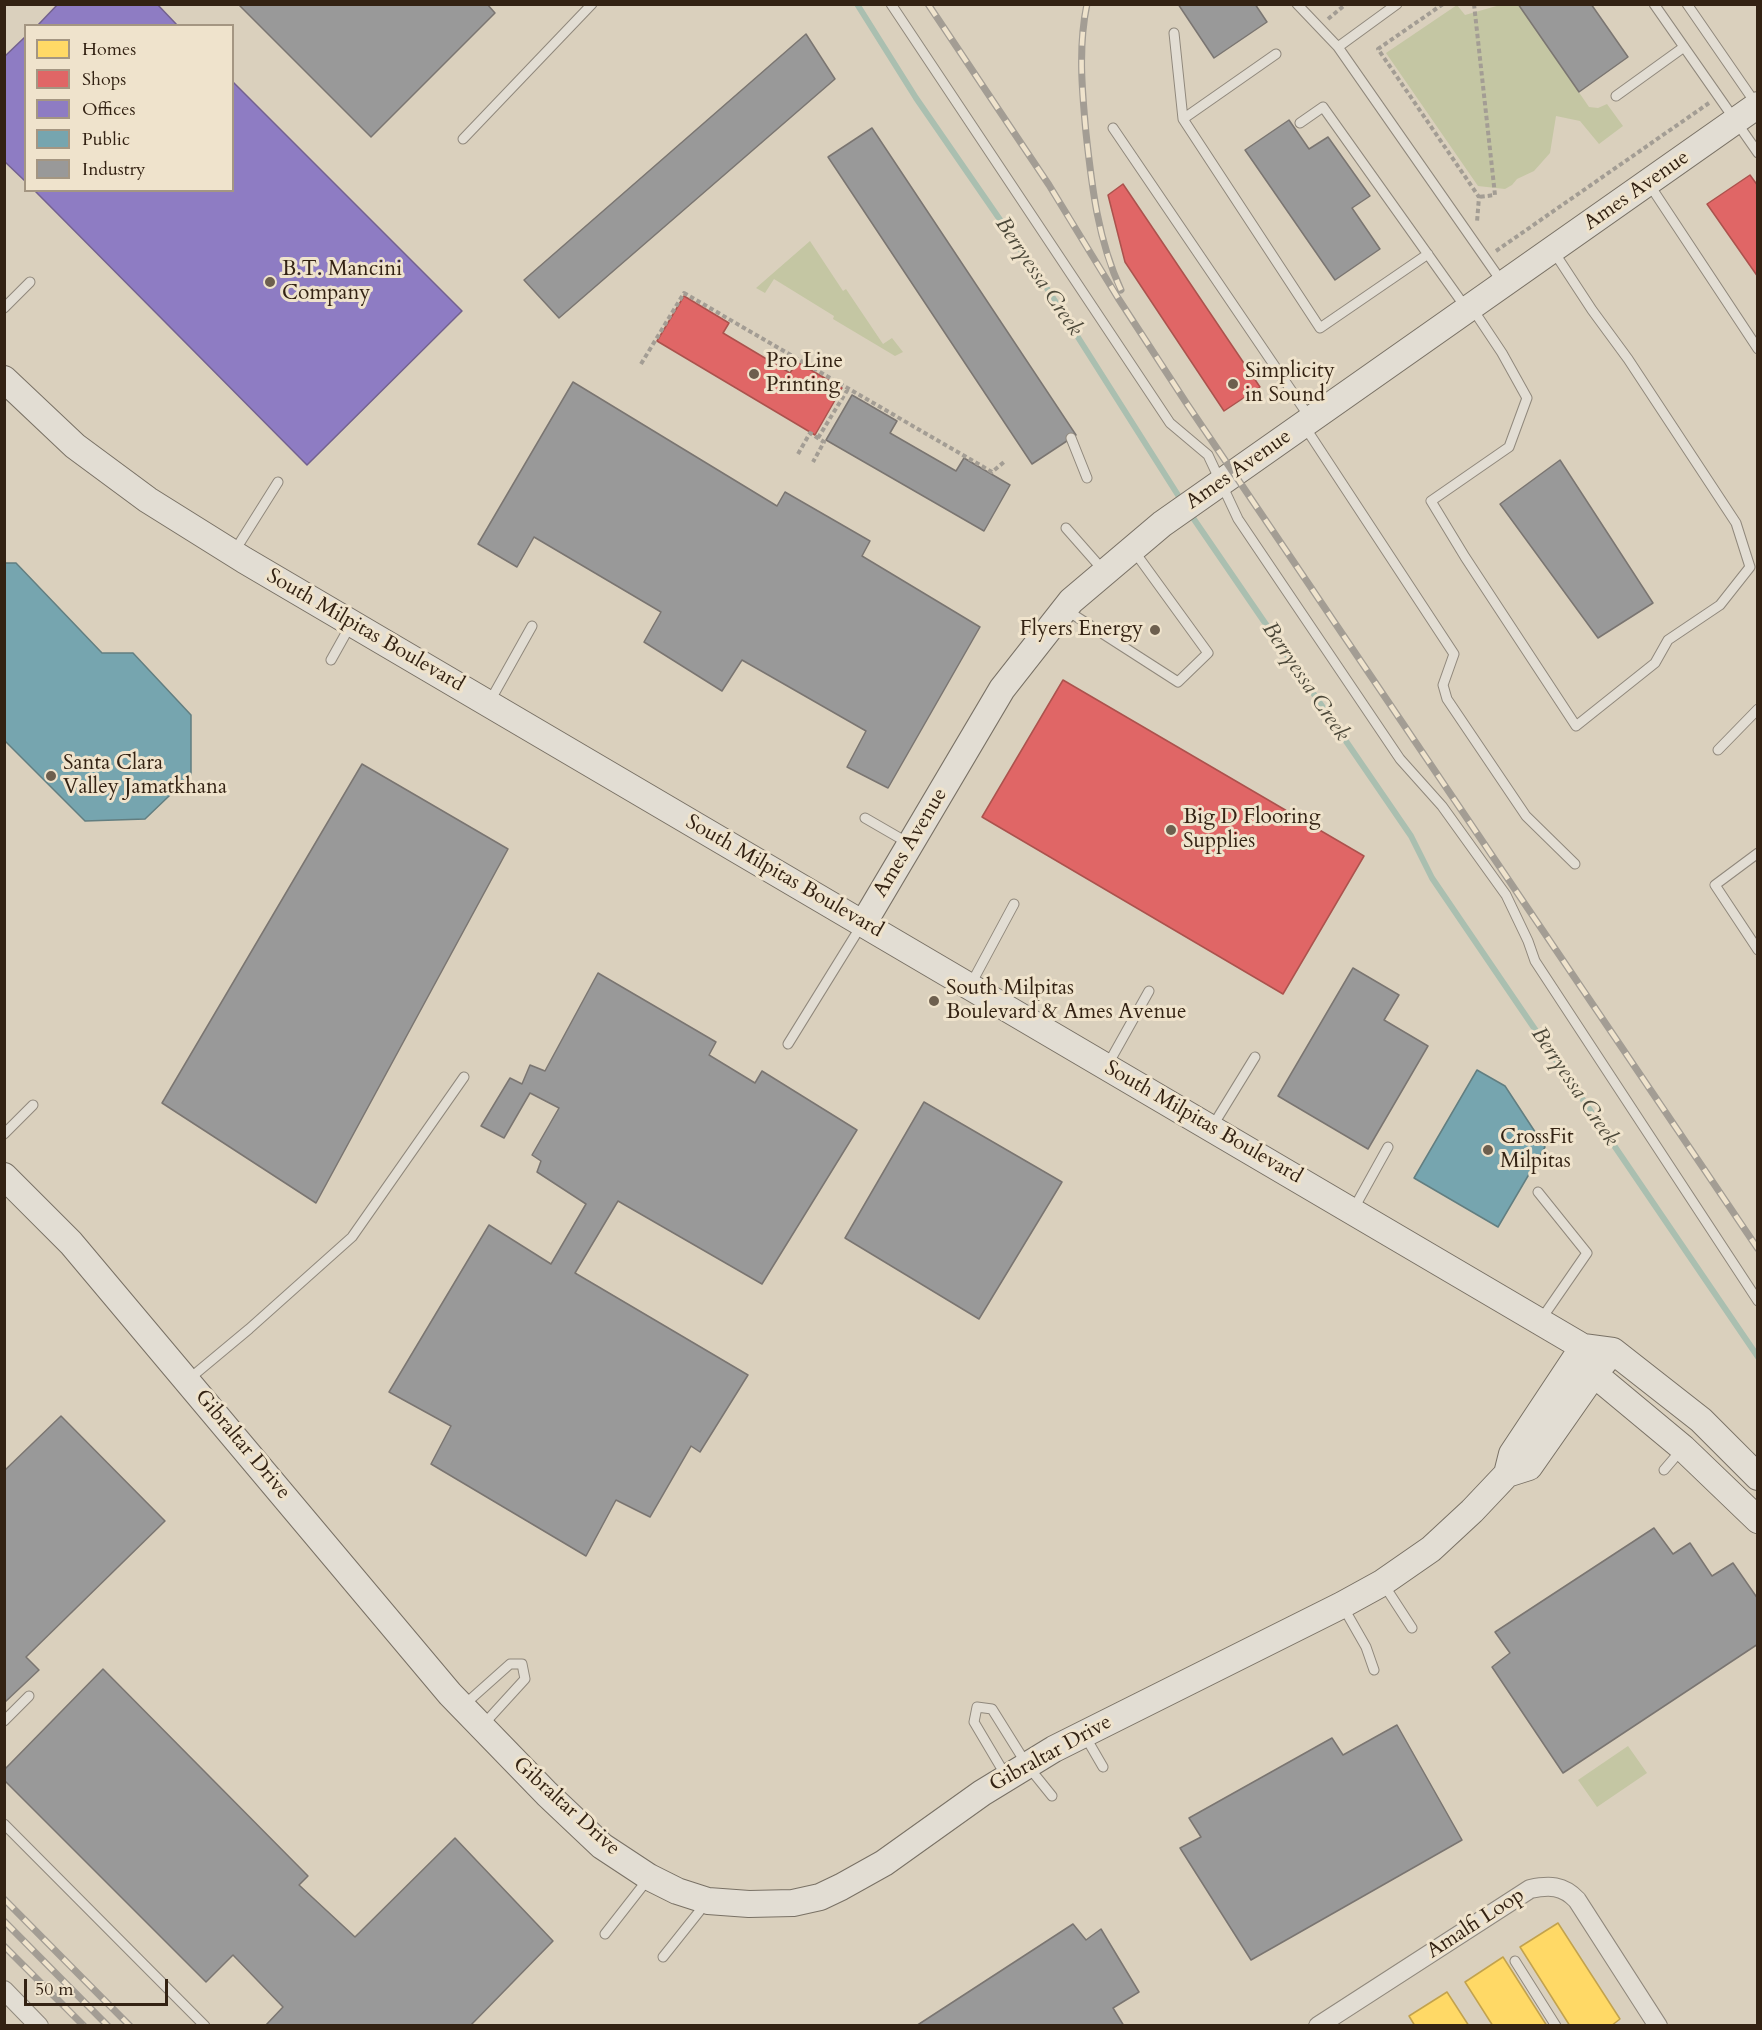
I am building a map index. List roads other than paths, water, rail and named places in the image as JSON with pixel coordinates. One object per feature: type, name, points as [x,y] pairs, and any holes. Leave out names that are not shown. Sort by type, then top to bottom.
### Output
[{"type":"street","name":"Ames Avenue","points":[[863,924],[1002,689],[1071,601],[1162,524],[1757,106]]},
{"type":"street","name":"South Milpitas Boulevard","points":[[4,379],[75,446],[148,500],[233,554],[1583,1347],[1613,1351]]},
{"type":"street","name":"Gibraltar Drive","points":[[4,1176],[72,1243],[462,1707],[547,1794],[602,1846],[649,1877],[677,1891],[708,1901],[749,1904],[793,1903],[820,1897],[884,1863],[982,1793],[1054,1749],[1382,1583],[1431,1549],[1507,1474],[1529,1467],[1594,1374],[1613,1351]]},
{"type":"street","name":"Gibraltar Drive","points":[[1507,1474],[1512,1454],[1583,1347]]},
{"type":"street","points":[[1583,1347],[1594,1374],[1683,1448],[1758,1520]]},
{"type":"street","points":[[1613,1351],[1701,1420],[1758,1477]]},
{"type":"street","name":"Amalfi Loop","points":[[1318,2025],[1530,1889],[1546,1885],[1567,1890],[1577,1900],[1654,2024]]},
{"type":"street","points":[[4,1990],[39,2025]]},
{"type":"lane","points":[[463,139],[592,4]]},
{"type":"lane","points":[[891,4],[1170,423],[1208,455],[1217,485],[1238,519],[1400,759],[1442,806],[1506,896],[1528,940],[1534,961],[1758,1301]]},
{"type":"lane","points":[[1297,4],[1338,47],[1504,284]]},
{"type":"lane","points":[[1338,47],[1397,4]]},
{"type":"lane","points":[[1654,4],[1758,153]]},
{"type":"lane","points":[[1687,4],[1757,106]]},
{"type":"lane","points":[[1174,33],[1184,119],[1320,328],[1428,254]]},
{"type":"lane","points":[[1616,96],[1684,47]]},
{"type":"lane","points":[[1184,119],[1276,54]]},
{"type":"lane","points":[[1300,123],[1323,106],[1428,254],[1502,353],[1527,398],[1509,447],[1431,501],[1576,726],[1655,663],[1668,640],[1720,605],[1750,567],[1736,523],[1553,250]]},
{"type":"lane","points":[[1113,128],[1307,423],[1454,654],[1443,685],[1447,699],[1526,816],[1575,864]]},
{"type":"lane","points":[[1648,182],[1758,349]]},
{"type":"lane","points":[[4,308],[30,282]]},
{"type":"lane","points":[[1071,438],[1087,478]]},
{"type":"lane","points":[[233,554],[278,483]]},
{"type":"lane","points":[[1065,528],[1105,572]]},
{"type":"lane","points":[[1064,609],[1178,682],[1208,653],[1132,549]]},
{"type":"lane","points":[[332,660],[351,623]]},
{"type":"lane","points":[[489,704],[532,626]]},
{"type":"lane","points":[[1718,750],[1758,709]]},
{"type":"lane","points":[[865,818],[910,844]]},
{"type":"lane","points":[[1758,853],[1715,885],[1758,950]]},
{"type":"lane","points":[[970,987],[1014,904]]},
{"type":"lane","points":[[788,1044],[863,924]]},
{"type":"lane","points":[[1107,1066],[1149,991]]},
{"type":"lane","points":[[1212,1127],[1255,1058]]},
{"type":"lane","points":[[187,1380],[249,1329],[352,1237],[464,1077]]},
{"type":"lane","points":[[4,1134],[33,1105]]},
{"type":"lane","points":[[1353,1210],[1388,1147]]},
{"type":"lane","points":[[1538,1192],[1587,1253],[1540,1321]]},
{"type":"lane","points":[[1664,1470],[1683,1448]]},
{"type":"lane","points":[[1382,1583],[1412,1628]]},
{"type":"lane","points":[[1342,1605],[1366,1647],[1374,1670]]},
{"type":"lane","points":[[462,1707],[510,1664],[522,1664],[525,1679],[481,1726]]},
{"type":"lane","points":[[4,1721],[29,1696]]},
{"type":"lane","points":[[1017,1771],[992,1710],[977,1707],[974,1722],[1017,1771],[1052,1796]]},
{"type":"lane","points":[[1084,1734],[1103,1767]]},
{"type":"lane","points":[[4,1824],[205,2025]]},
{"type":"lane","points":[[605,1934],[649,1877]]},
{"type":"lane","points":[[663,1957],[708,1901]]},
{"type":"lane","points":[[1515,1961],[1556,2025]]},
{"type":"waterway","name":"Berryessa Creek","points":[[857,4],[916,98],[1043,282],[1183,503]]},
{"type":"waterway","name":"Berryessa Creek","points":[[1189,512],[1411,836],[1432,878],[1758,1357]]},
{"type":"railway","points":[[928,4],[1049,185],[1118,298],[1187,404],[1758,1249]]},
{"type":"railway","points":[[1087,4],[1082,36],[1082,68],[1088,153],[1101,233],[1121,290]]},
{"type":"railway","points":[[4,1899],[130,2026]]},
{"type":"railway","points":[[4,1921],[108,2026]]},
{"type":"railway","points":[[4,1946],[84,2026]]},
{"type":"place","name":"B.T. Mancini Company","points":[[270,282]]},
{"type":"place","name":"Pro Line Printing","points":[[754,374]]},
{"type":"place","name":"Simplicity in Sound","points":[[1233,384]]},
{"type":"place","name":"Flyers Energy","points":[[1155,630]]},
{"type":"place","name":"Santa Clara Valley Jamatkhana","points":[[51,776]]},
{"type":"place","name":"Big D Flooring Supplies","points":[[1171,830]]},
{"type":"place","name":"South Milpitas Boulevard & Ames Avenue","points":[[934,1001]]},
{"type":"place","name":"CrossFit Milpitas","points":[[1488,1150]]}]
